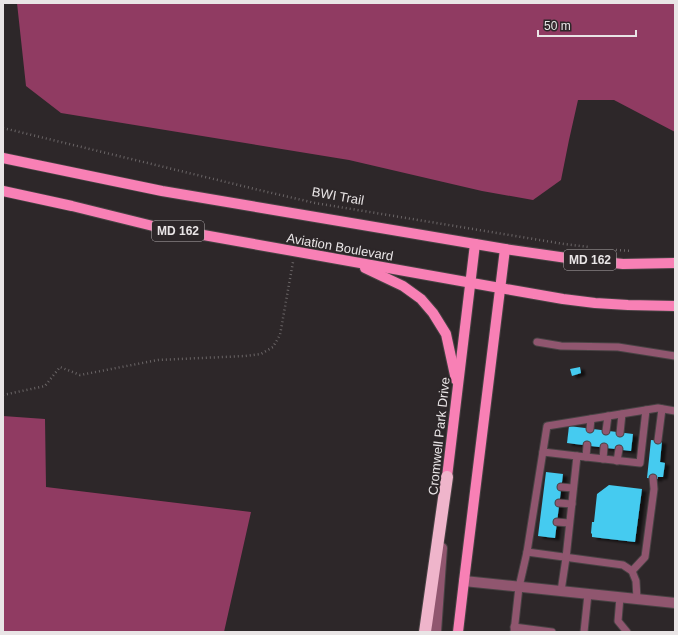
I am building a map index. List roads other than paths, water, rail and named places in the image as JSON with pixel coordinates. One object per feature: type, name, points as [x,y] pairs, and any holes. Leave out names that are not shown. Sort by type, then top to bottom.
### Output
[{"type":"highway","points":[[425,632],[447,477]]},
{"type":"main road","name":"Aviation Boulevard","points":[[3,158],[162,191],[505,249],[624,264],[675,263]]},
{"type":"main road","name":"Aviation Boulevard","points":[[3,191],[153,226],[563,299],[596,303],[672,306]]},
{"type":"main road","name":"Cromwell Park Drive","points":[[447,477],[475,244]]},
{"type":"main road","points":[[458,632],[505,249]]},
{"type":"main road","points":[[355,262],[402,286],[420,299],[433,312],[446,334],[457,388]]},
{"type":"street","name":"Cromwell Park Drive","points":[[436,632],[447,477]]},
{"type":"street","points":[[464,582],[675,602]]},
{"type":"lane","points":[[537,342],[561,346],[618,348],[675,356]]},
{"type":"lane","points":[[548,632],[514,630],[519,587],[532,520],[539,501],[543,452],[547,426],[658,408],[675,411]]},
{"type":"lane","points":[[658,440],[662,409]]},
{"type":"lane","points":[[543,452],[640,463],[646,410]]},
{"type":"lane","points":[[620,432],[622,414]]},
{"type":"lane","points":[[606,431],[608,416]]},
{"type":"lane","points":[[590,429],[591,419]]},
{"type":"lane","points":[[586,457],[588,445]]},
{"type":"lane","points":[[603,459],[604,448]]},
{"type":"lane","points":[[617,461],[618,449]]},
{"type":"lane","points":[[561,591],[577,456]]},
{"type":"lane","points":[[632,571],[644,557],[654,489],[653,478]]},
{"type":"lane","points":[[561,487],[573,488]]},
{"type":"lane","points":[[559,503],[572,504]]},
{"type":"lane","points":[[532,520],[540,521]]},
{"type":"lane","points":[[557,522],[569,523]]},
{"type":"lane","points":[[527,552],[623,565],[632,571],[636,581],[637,599]]},
{"type":"lane","points":[[584,632],[588,594]]},
{"type":"lane","points":[[620,597],[618,622],[627,632]]}]
